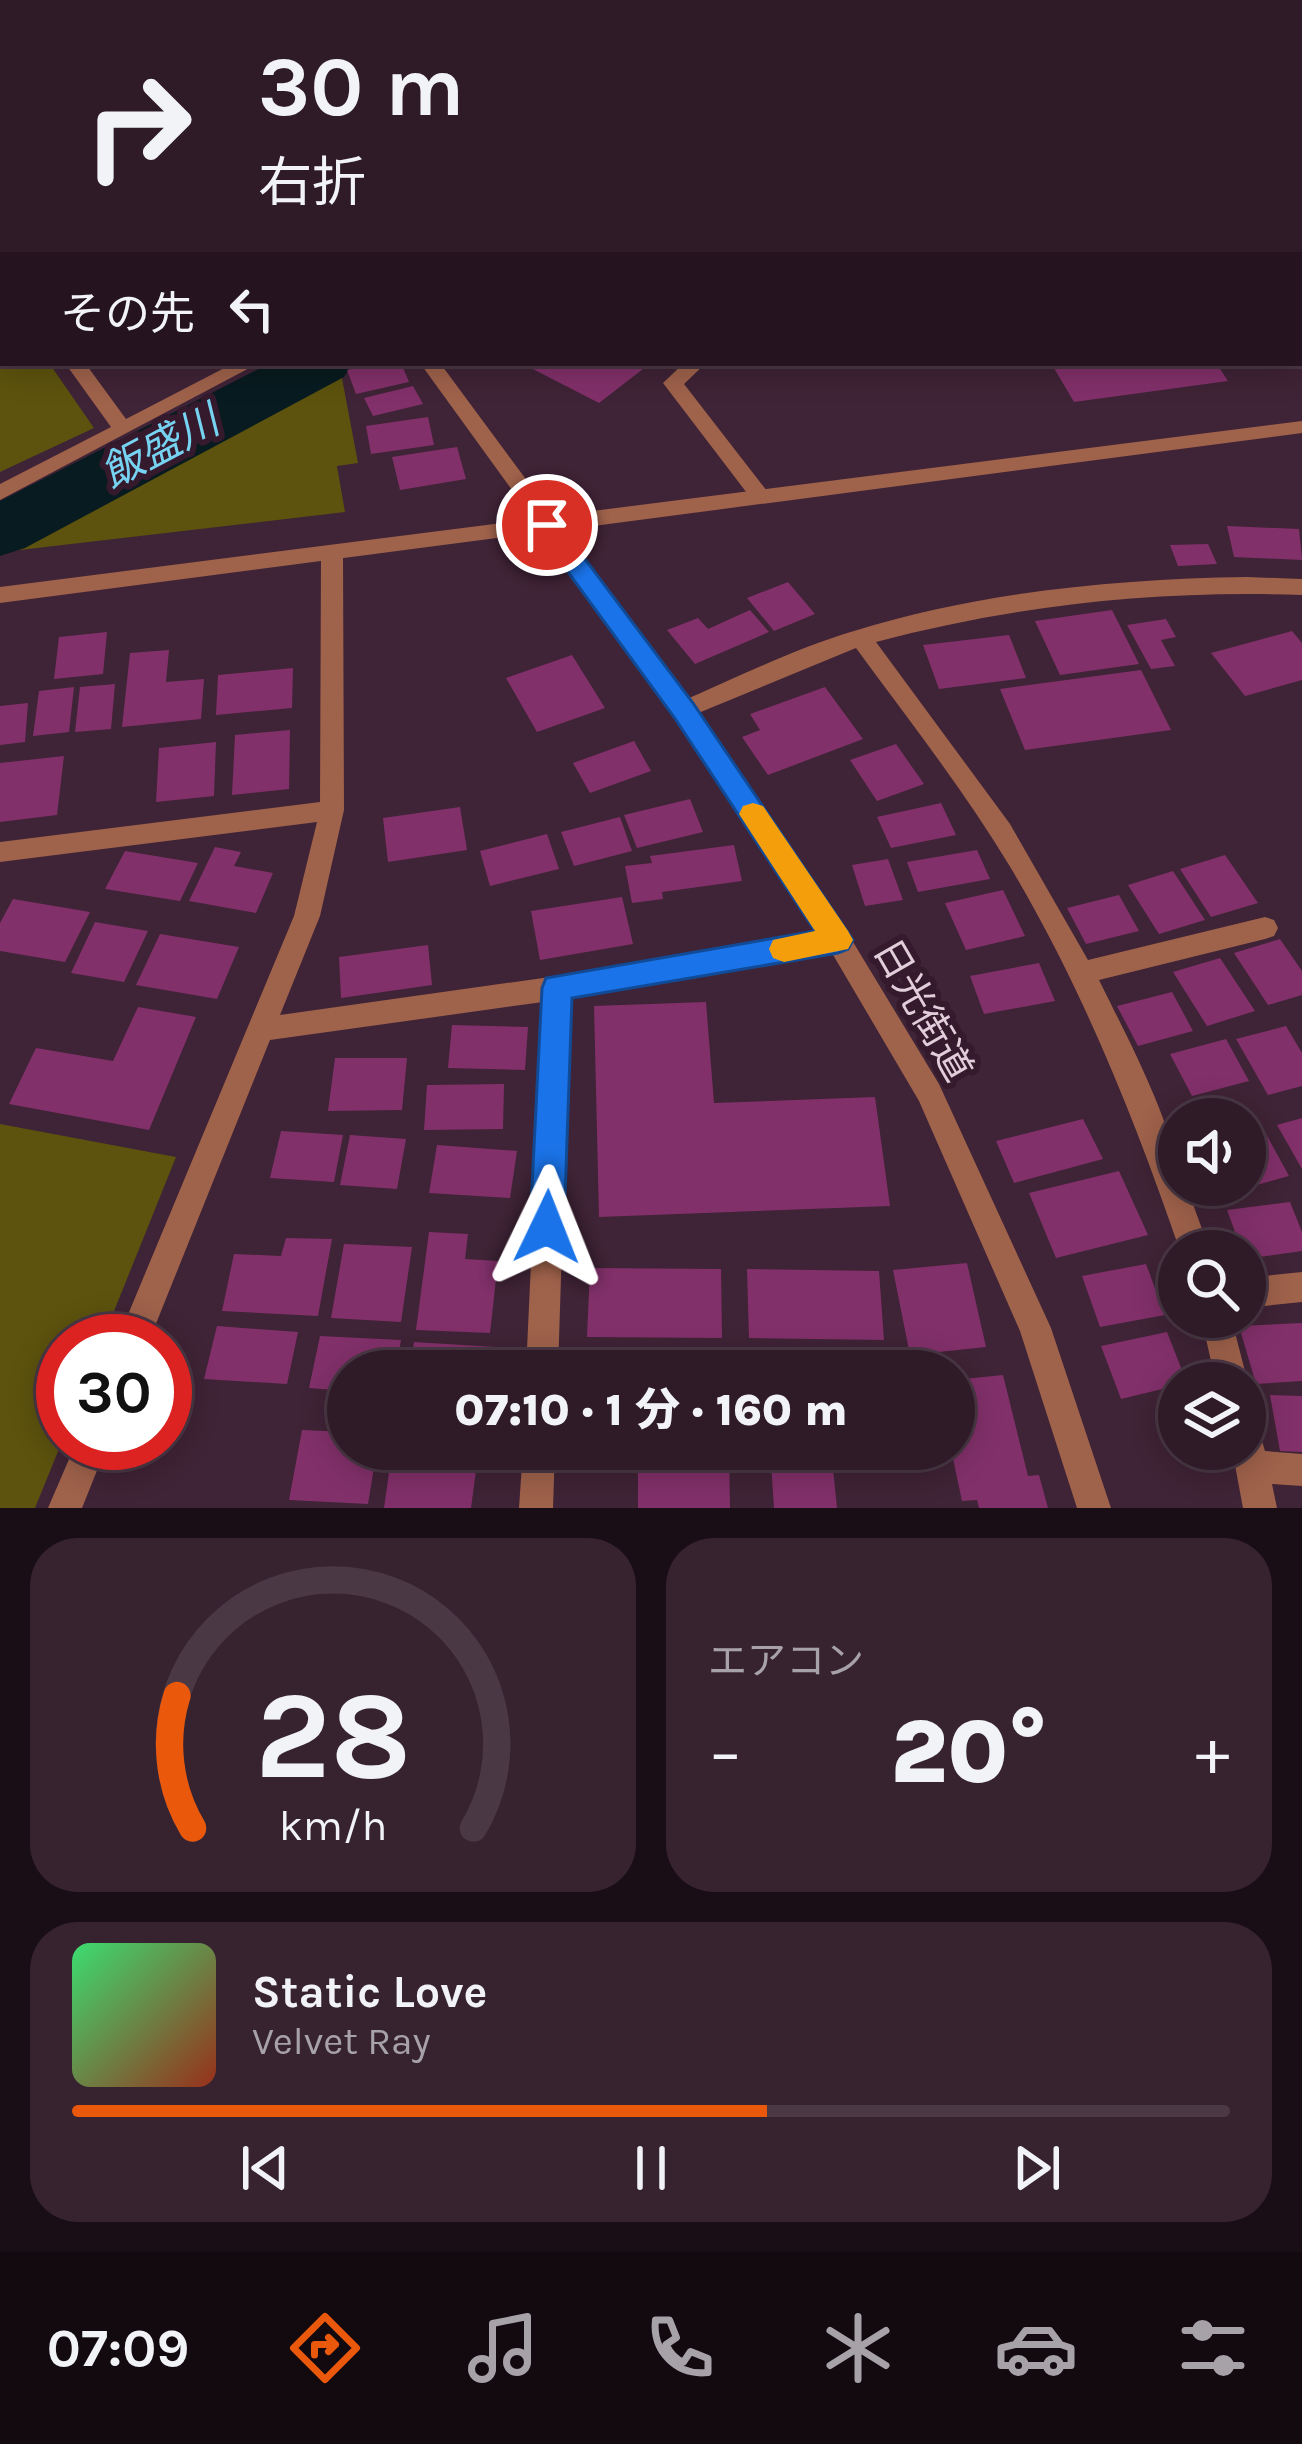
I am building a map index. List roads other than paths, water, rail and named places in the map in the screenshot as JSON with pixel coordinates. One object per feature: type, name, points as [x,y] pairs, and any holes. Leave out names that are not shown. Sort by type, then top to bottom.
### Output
[{"type":"street","points":[[77,366],[122,428]]},
{"type":"street","points":[[0,494],[243,366]]},
{"type":"street","name":"日光街道","points":[[432,366],[683,710],[838,940],[929,1094],[1035,1328],[1094,1508]]},
{"type":"street","points":[[693,366],[673,383],[760,496]]},
{"type":"street","points":[[0,595],[1302,427]]},
{"type":"street","points":[[144,1314],[307,916],[332,810],[332,553]]},
{"type":"street","points":[[683,710],[860,637],[1003,606],[1145,585],[1214,582],[1302,587]]},
{"type":"street","points":[[860,637],[1018,859],[1082,973],[1160,1149],[1188,1230]]},
{"type":"street","points":[[0,852],[332,810]]},
{"type":"street","points":[[1082,973],[1265,928]]},
{"type":"street","points":[[258,1030],[557,988],[838,940]]},
{"type":"street","points":[[543,1350],[557,988]]},
{"type":"street","points":[[1266,1291],[1302,1287]]},
{"type":"street","points":[[1266,1456],[1302,1470]]},
{"type":"street","points":[[65,1508],[81,1470]]},
{"type":"street","points":[[536,1508],[537,1470]]},
{"type":"street","points":[[1253,1470],[1260,1508]]},
{"type":"waterway","name":"飯盛川","points":[[0,531],[315,366]]}]
